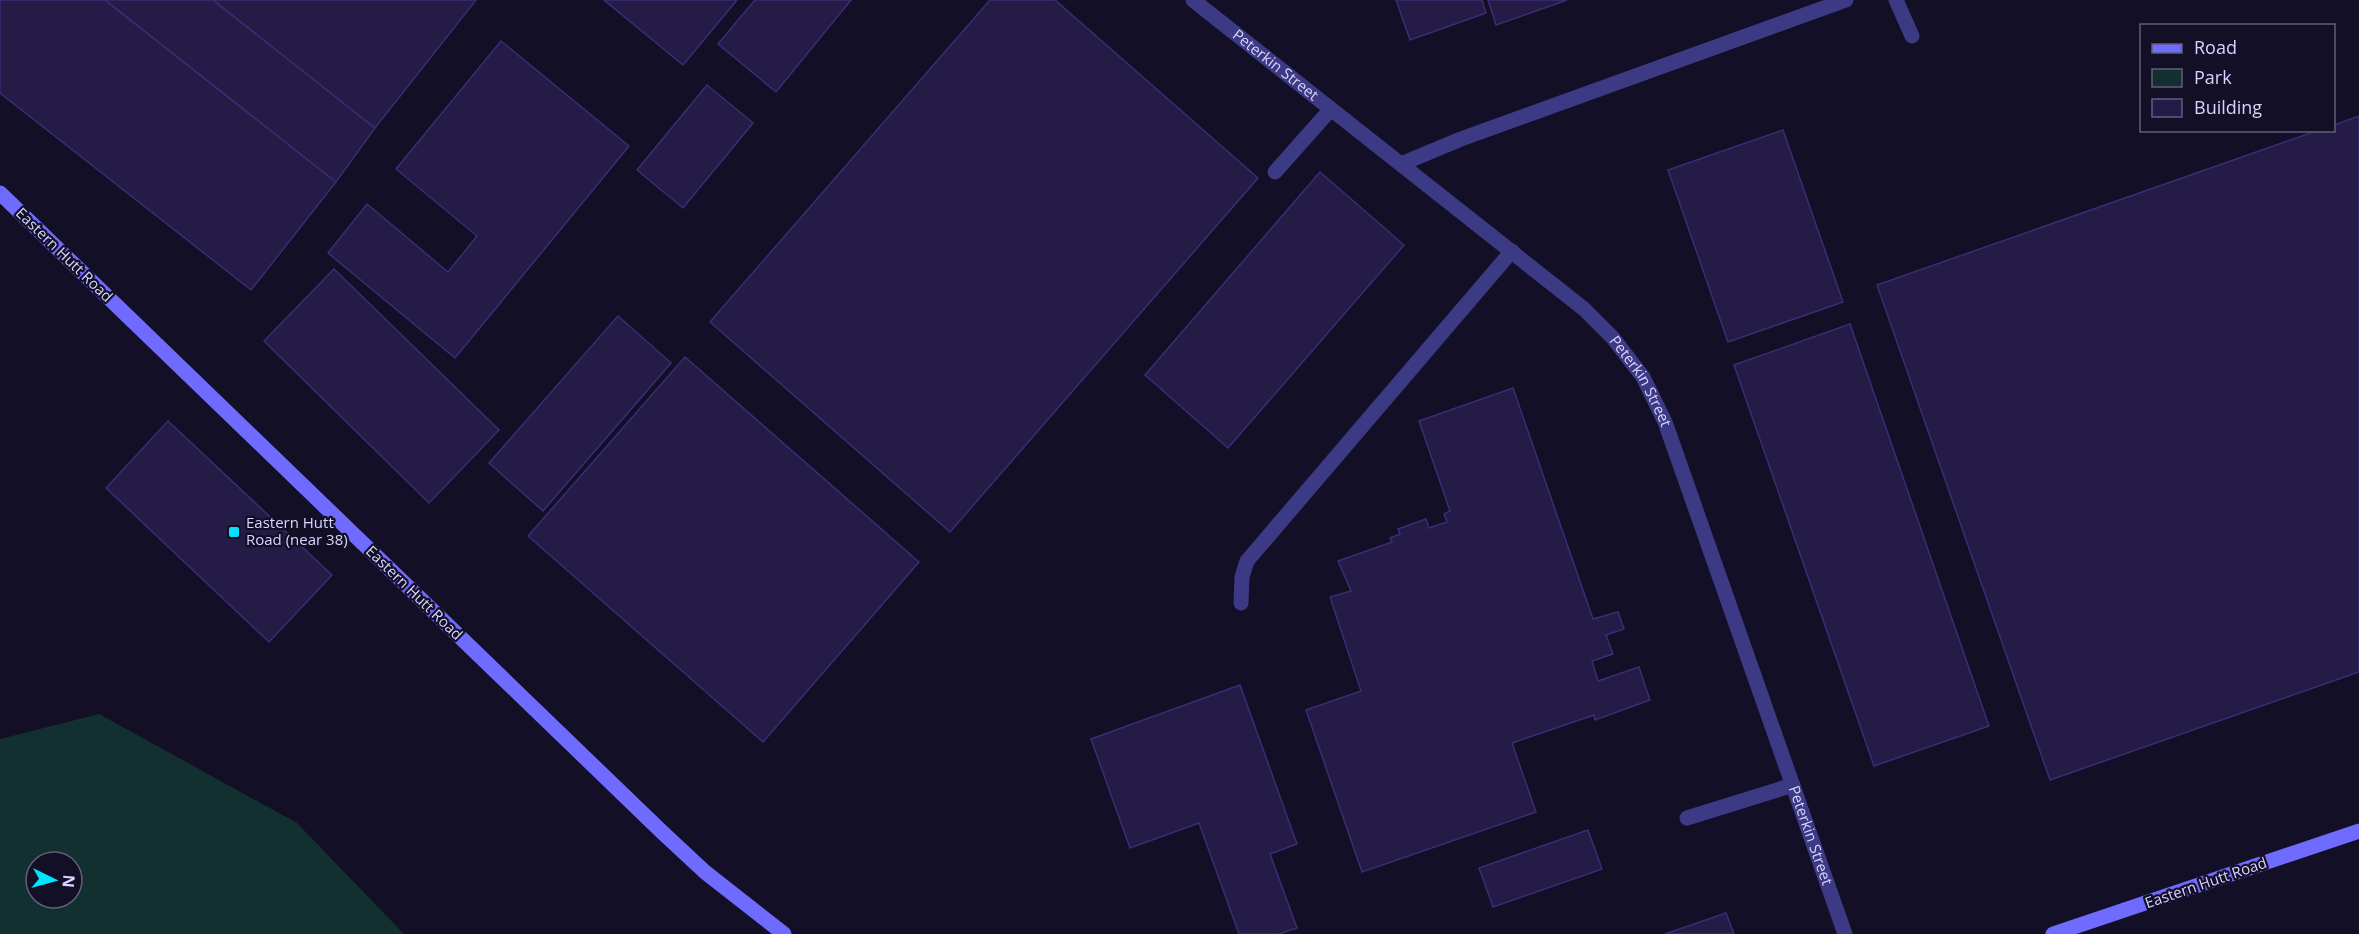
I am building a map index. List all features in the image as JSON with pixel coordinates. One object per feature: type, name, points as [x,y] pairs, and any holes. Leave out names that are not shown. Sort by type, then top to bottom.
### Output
[{"type":"street","name":"Peterkin Street","points":[[1193,0],[1584,309],[1613,338],[1643,377],[1665,422],[1845,934]]},
{"type":"street","points":[[1401,164],[1461,139],[1846,0]]},
{"type":"street","points":[[1896,0],[1912,36]]},
{"type":"street","points":[[1275,172],[1331,109]]},
{"type":"street","name":"Eastern Hutt Road","points":[[0,193],[662,832],[705,872],[784,934]]},
{"type":"street","points":[[1241,603],[1242,578],[1247,561],[1512,251]]},
{"type":"street","points":[[1687,818],[1793,785]]},
{"type":"street","name":"Eastern Hutt Road","points":[[2052,934],[2359,831]]},
{"type":"green space","points":[[99,714],[297,823],[404,934],[0,934],[0,739]]},
{"type":"building","points":[[0,0],[105,0],[336,182],[251,290],[0,93]]},
{"type":"building","points":[[105,0],[213,0],[375,128],[336,182]]},
{"type":"building","points":[[213,0],[476,0],[375,128]]},
{"type":"building","points":[[604,0],[737,0],[683,65]]},
{"type":"building","points":[[755,0],[851,0],[776,92],[718,44]]},
{"type":"building","points":[[990,0],[1055,0],[1258,178],[950,532],[710,322]]},
{"type":"building","points":[[1396,0],[1482,0],[1486,13],[1410,40]]},
{"type":"building","points":[[1488,0],[1567,0],[1496,25]]},
{"type":"building","points":[[501,41],[629,146],[455,358],[328,253],[367,204],[448,272],[477,236],[396,169]]},
{"type":"building","points":[[707,85],[753,123],[683,208],[637,170]]},
{"type":"building","points":[[2359,116],[2359,672],[2050,780],[1877,285],[2313,132],[2335,132],[2335,125]]},
{"type":"building","points":[[1783,130],[1843,302],[1728,342],[1668,170]]},
{"type":"building","points":[[1320,172],[1404,245],[1228,448],[1145,375]]},
{"type":"building","points":[[334,269],[499,430],[429,503],[264,341]]},
{"type":"building","points":[[618,316],[671,363],[543,511],[489,463]]},
{"type":"building","points":[[1850,324],[1989,726],[1874,766],[1734,365]]},
{"type":"building","points":[[685,357],[919,562],[763,742],[528,536]]},
{"type":"building","points":[[1513,388],[1593,619],[1618,612],[1624,629],[1606,635],[1613,654],[1592,661],[1598,681],[1639,667],[1650,700],[1595,720],[1594,715],[1512,743],[1536,812],[1362,872],[1306,710],[1361,691],[1330,597],[1351,591],[1338,561],[1392,542],[1390,538],[1400,534],[1398,529],[1426,519],[1429,528],[1447,522],[1444,514],[1450,511],[1419,421]]},
{"type":"building","points":[[168,421],[332,575],[269,642],[106,488]]},
{"type":"building","points":[[1240,685],[1297,844],[1270,854],[1297,928],[1279,934],[1239,934],[1199,823],[1130,848],[1091,739]]},
{"type":"building","points":[[1588,830],[1602,869],[1493,907],[1479,868]]},
{"type":"building","points":[[1726,913],[1734,934],[1665,934]]},
{"type":"place","name":"Eastern Hutt Road (near 38)","points":[[234,532]]}]
